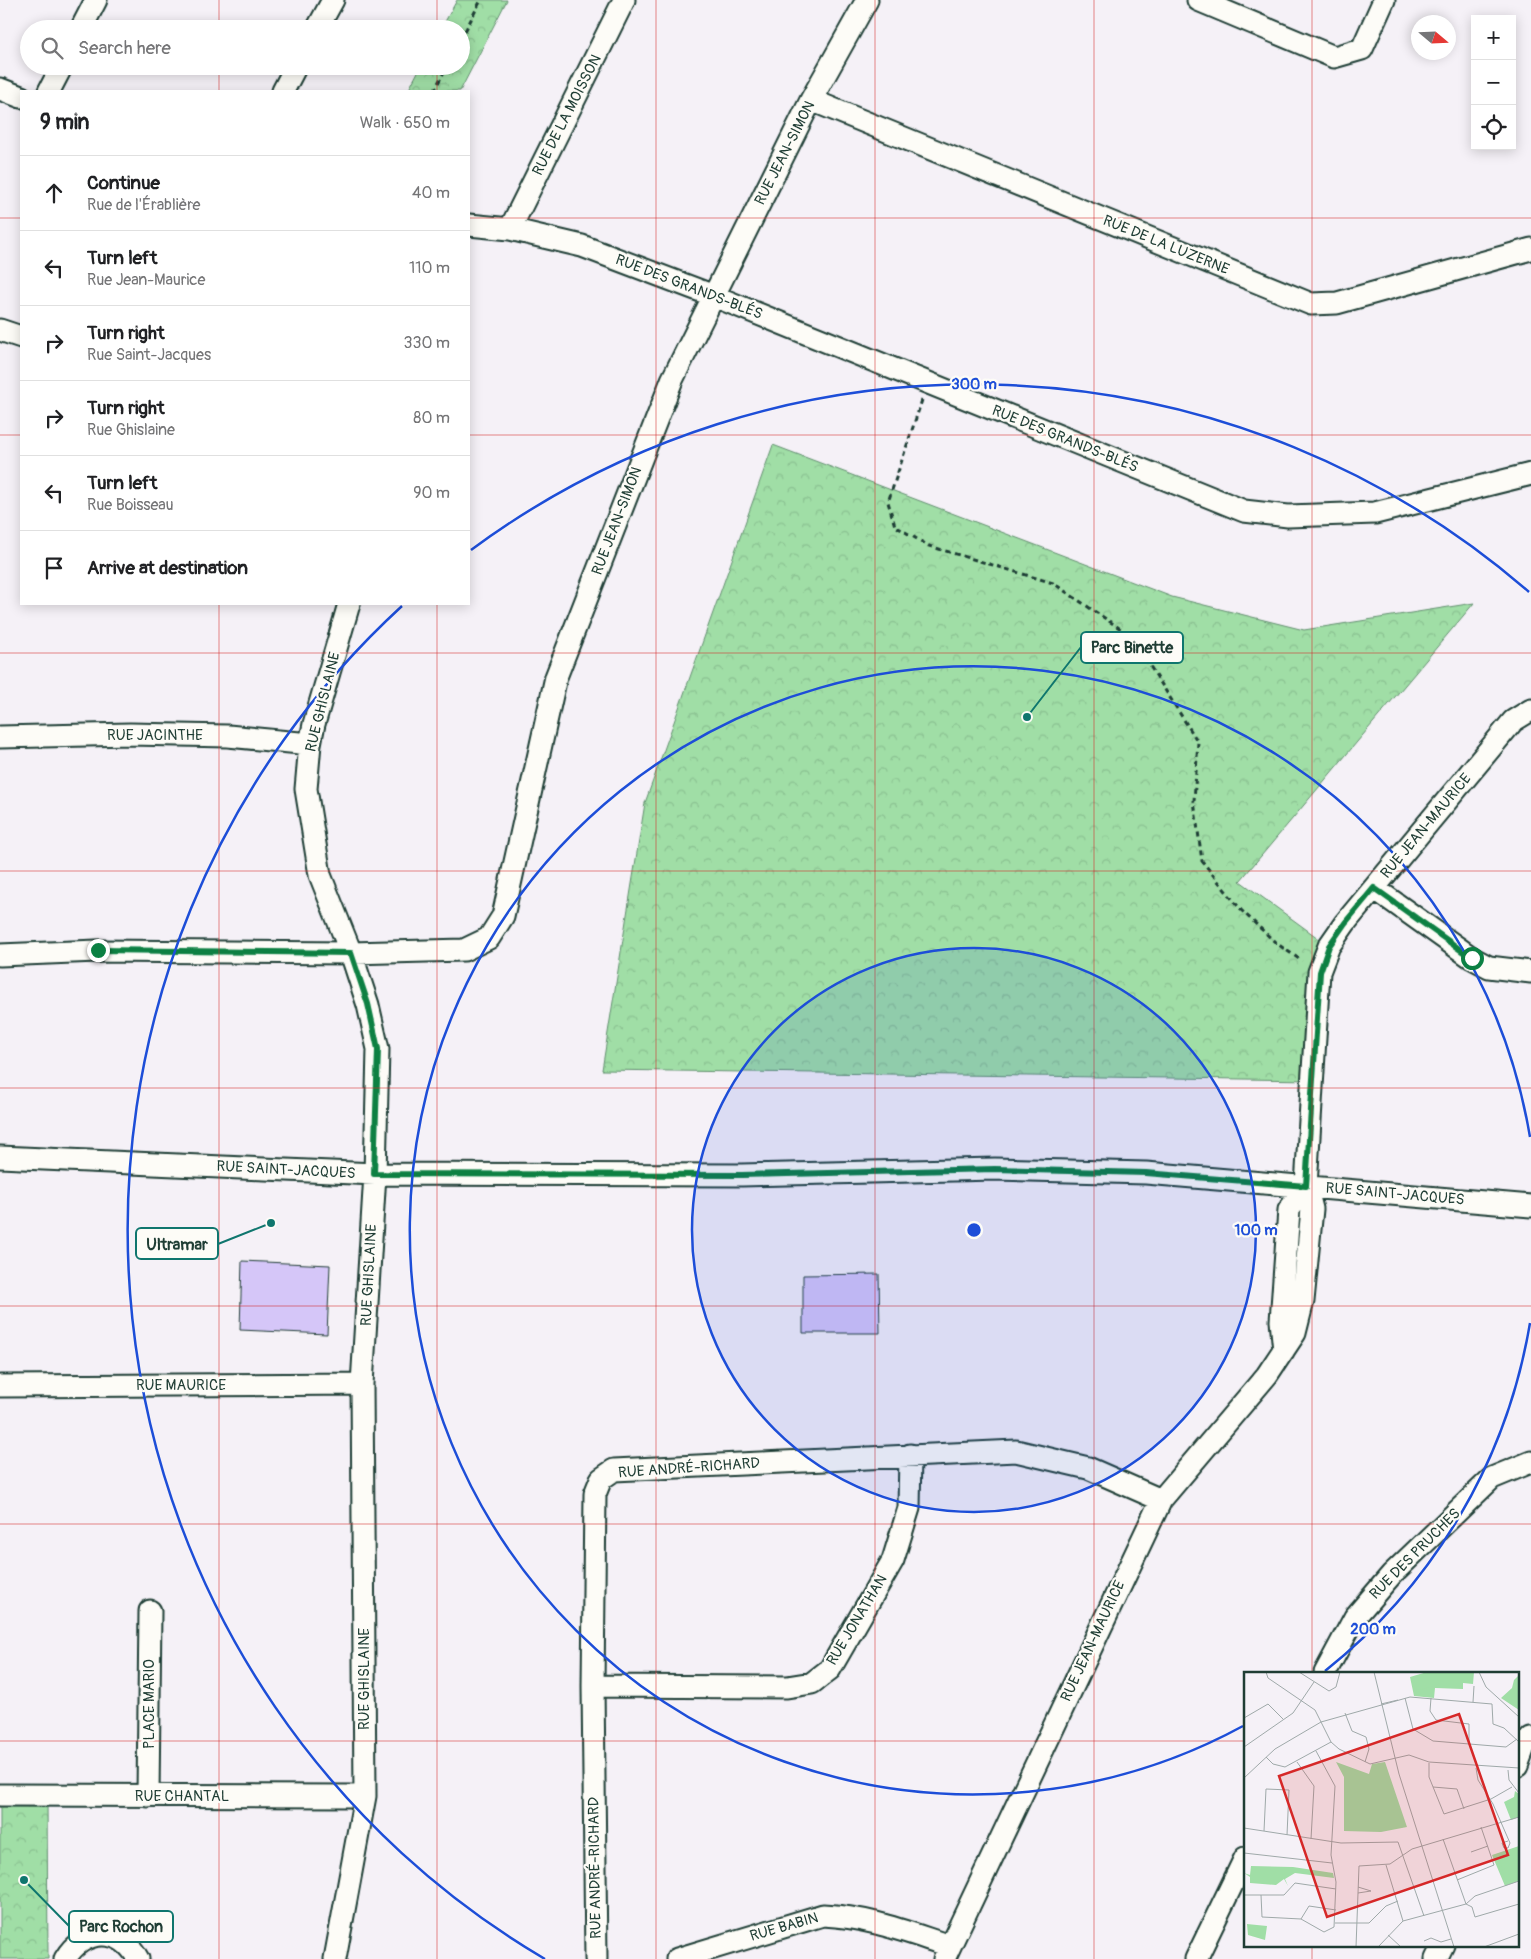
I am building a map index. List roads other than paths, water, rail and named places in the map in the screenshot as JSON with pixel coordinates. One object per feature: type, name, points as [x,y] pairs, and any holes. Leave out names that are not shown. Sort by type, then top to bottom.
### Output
[{"type":"street","points":[[86,20],[96,0]]},
{"type":"street","points":[[322,20],[333,0]]},
{"type":"street","name":"RUE DE LA MOISSON","points":[[510,229],[624,0]]},
{"type":"street","name":"RUE JEAN-SIMON","points":[[0,955],[98,950],[351,953],[464,950],[489,938],[503,916],[556,677],[672,380],[811,100],[866,0]]},
{"type":"street","points":[[1198,0],[1334,57],[1362,49],[1384,0]]},
{"type":"street","points":[[50,90],[57,75]]},
{"type":"street","points":[[284,90],[291,75]]},
{"type":"street","points":[[0,89],[20,97]]},
{"type":"street","name":"RUE DE LA LUZERNE","points":[[811,100],[1311,304],[1337,302],[1531,249]]},
{"type":"street","name":"RUE DES GRANDS-BLÉS","points":[[470,225],[510,229],[582,246],[714,296],[1244,511],[1288,516],[1376,514],[1531,474]]},
{"type":"street","points":[[0,330],[20,337]]},
{"type":"street","name":"RUE GHISLAINE","points":[[335,1959],[364,1796],[362,1384],[374,1174],[378,1049],[368,1004],[351,953],[320,875],[306,789],[310,744],[349,605]]},
{"type":"street","name":"RUE JEAN-MAURICE","points":[[947,1952],[1161,1500],[1266,1375],[1284,1350],[1281,1321],[1289,1210],[1306,1186],[1320,972],[1329,946],[1345,923],[1513,721],[1531,710]]},
{"type":"street","name":"RUE JACINTHE","points":[[0,737],[130,734],[228,736],[310,744]]},
{"type":"street","points":[[1374,888],[1472,958],[1489,967],[1531,972]]},
{"type":"street","name":"RUE SAINT-JACQUES","points":[[0,1157],[374,1174],[742,1175],[995,1169],[1146,1173],[1531,1206]]},
{"type":"street","name":"RUE MAURICE","points":[[0,1386],[362,1384]]},
{"type":"street","name":"RUE ANDRÉ-RICHARD","points":[[596,1959],[593,1686],[596,1494],[601,1479],[614,1470],[1016,1451],[1088,1468],[1161,1500]]},
{"type":"street","name":"RUE JONATHAN","points":[[593,1686],[788,1687],[812,1683],[830,1669],[893,1560],[909,1508],[910,1455]]},
{"type":"street","name":"RUE DES PRUCHES","points":[[1325,1672],[1355,1618],[1392,1574],[1492,1478],[1531,1462]]},
{"type":"street","name":"PLACE MARIO","points":[[148,1796],[150,1611]]},
{"type":"street","points":[[1518,1763],[1524,1747],[1531,1738]]},
{"type":"street","name":"RUE CHANTAL","points":[[0,1795],[364,1796]]},
{"type":"street","points":[[1202,1957],[1244,1860]]},
{"type":"street","name":"RUE BABIN","points":[[677,1959],[822,1915],[846,1916],[869,1920],[947,1952]]},
{"type":"street","points":[[65,1959],[71,1949],[81,1940],[93,1936],[107,1935],[119,1939],[130,1946],[138,1959]]},
{"type":"street","points":[[1436,1959],[1442,1946]]},
{"type":"place","name":"Parc Binette","points":[[1027,717]]},
{"type":"place","name":"Ultramar","points":[[271,1223]]},
{"type":"place","name":"Parc Rochon","points":[[24,1880]]}]
